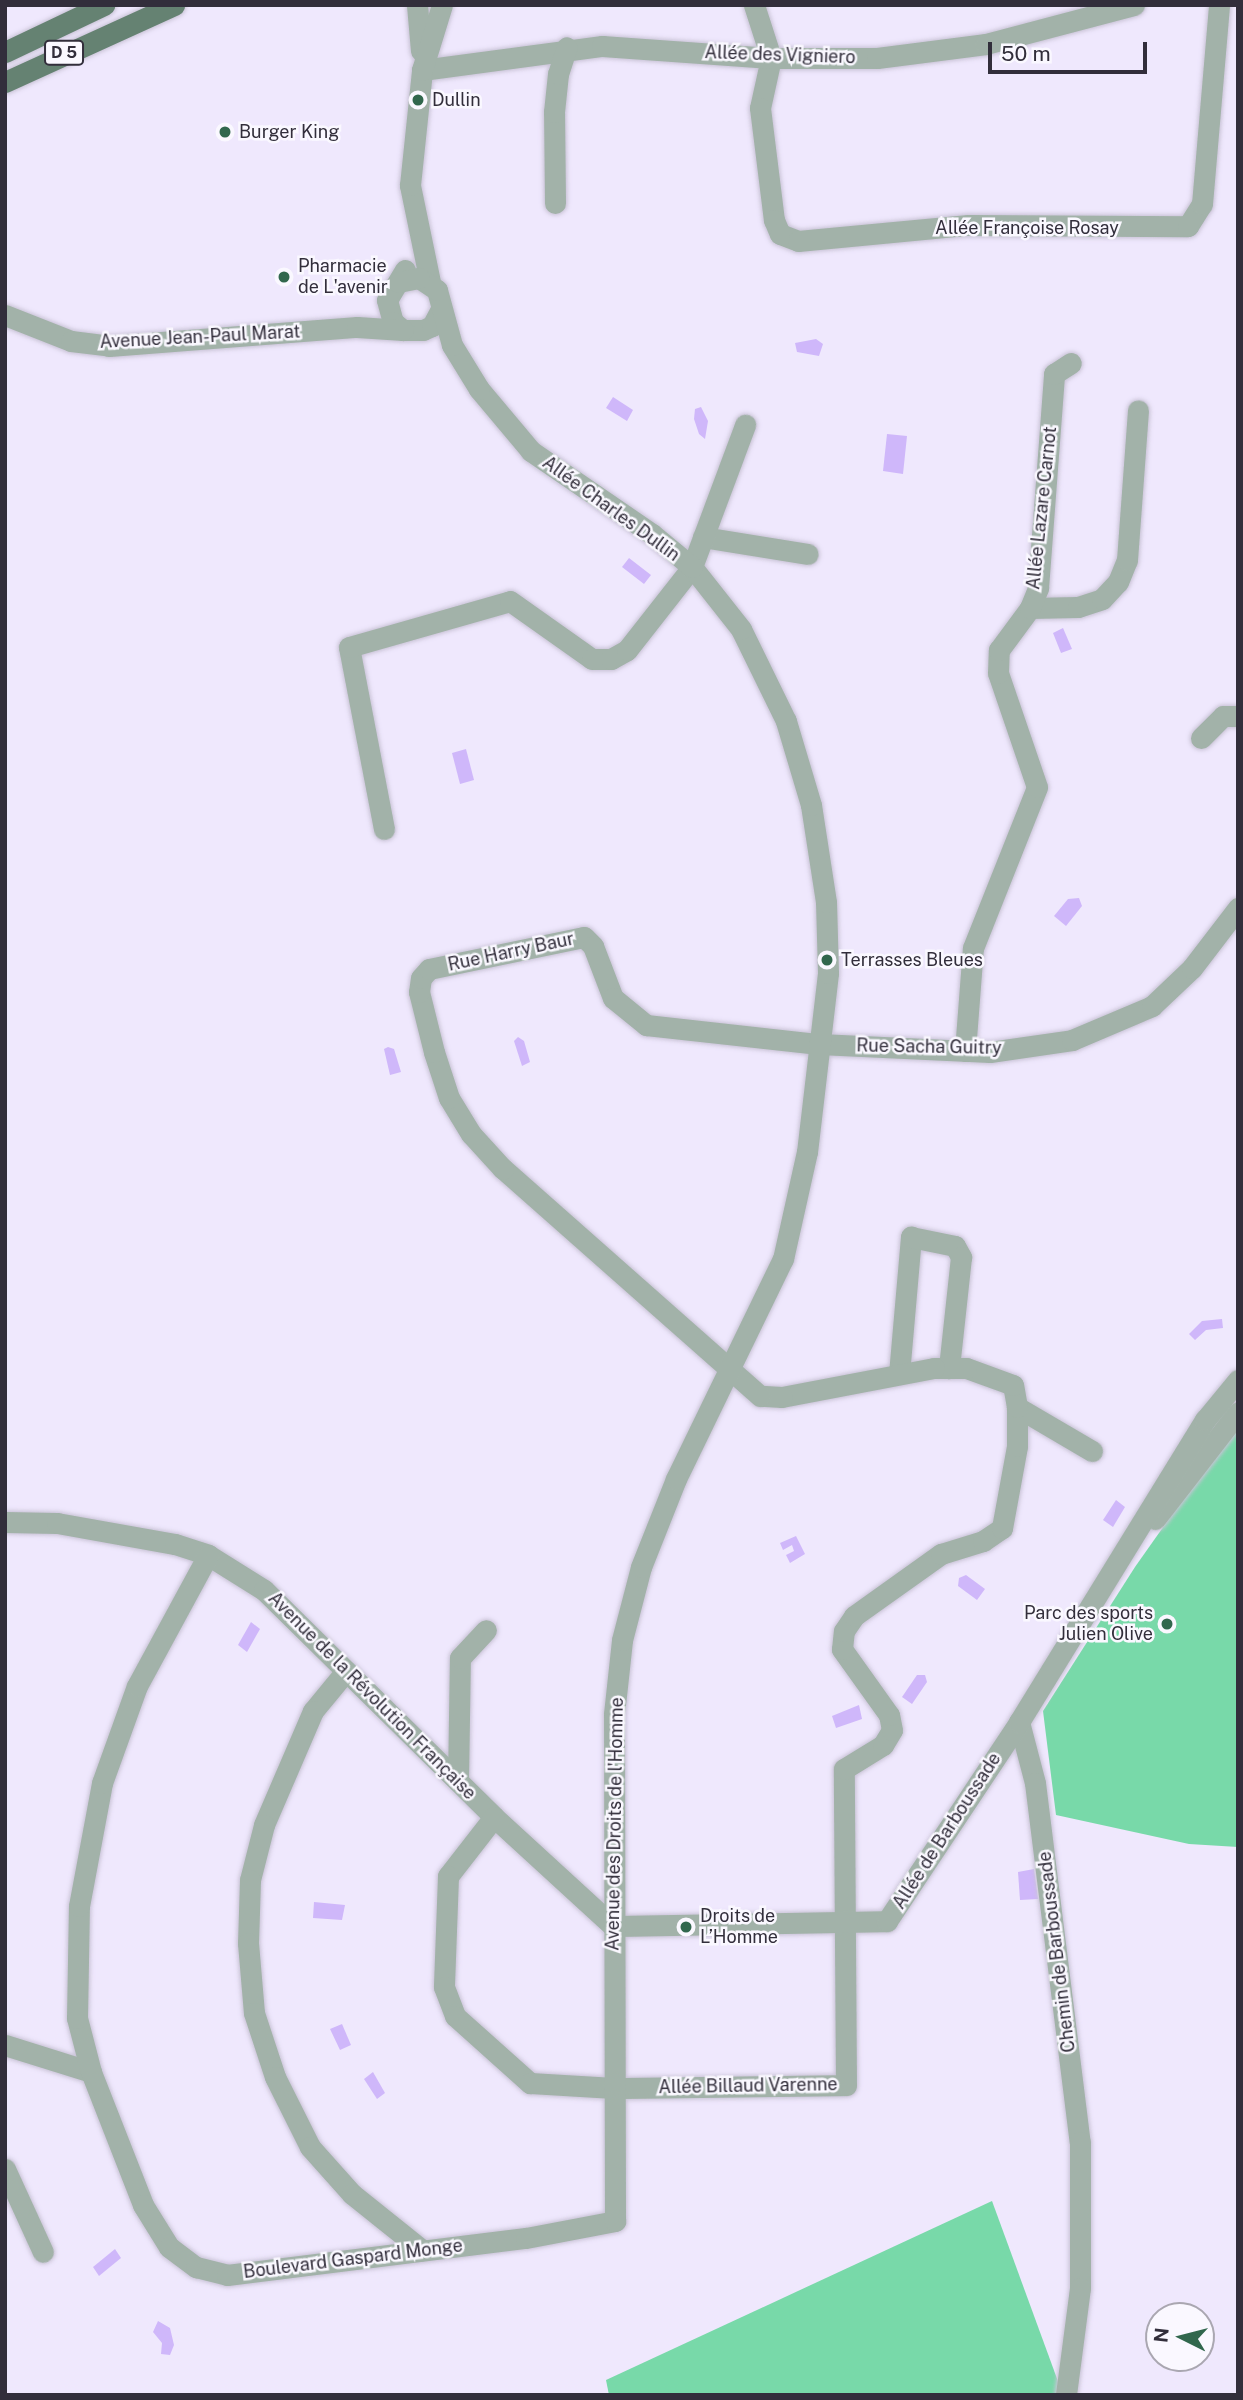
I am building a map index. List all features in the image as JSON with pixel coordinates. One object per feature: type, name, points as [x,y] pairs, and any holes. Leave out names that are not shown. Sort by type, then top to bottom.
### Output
[{"type":"main road","name":"D 5","points":[[5,52],[104,5]]},
{"type":"main road","name":"D 5","points":[[5,82],[174,5]]},
{"type":"street","name":"Allée Charles Dullin","points":[[417,5],[422,70],[410,185],[418,243],[430,282],[441,299],[441,309],[452,345],[479,389],[531,451],[652,534],[692,568],[741,629],[786,721],[811,806],[826,902],[828,972],[819,1044]]},
{"type":"street","name":"Allée Charles Dullin","points":[[422,70],[442,5]]},
{"type":"street","points":[[754,5],[771,58]]},
{"type":"street","name":"Allée des Vigniero","points":[[422,70],[567,47],[771,58],[877,58],[944,51],[1134,5]]},
{"type":"street","name":"Allée Françoise Rosay","points":[[771,58],[760,108],[774,220],[780,234],[798,241],[968,225],[1166,229],[1188,226],[1202,204],[1219,5]]},
{"type":"street","points":[[555,203],[554,112],[558,74],[567,47]]},
{"type":"street","points":[[418,243],[393,291],[387,312],[413,330],[452,345]]},
{"type":"street","points":[[357,327],[393,291],[419,278],[430,282]]},
{"type":"street","points":[[413,330],[432,326],[441,309]]},
{"type":"street","name":"Avenue Jean-Paul Marat","points":[[5,315],[71,341],[109,346],[357,327],[413,330]]},
{"type":"street","name":"Allée Lazare Carnot","points":[[965,1051],[973,948],[1037,787],[998,673],[999,650],[1030,608],[1038,588],[1054,374],[1071,363]]},
{"type":"street","points":[[1030,608],[1078,607],[1102,599],[1118,582],[1128,560],[1138,410]]},
{"type":"street","points":[[384,828],[349,647],[510,601],[592,659],[611,659],[627,650],[692,568],[745,425]]},
{"type":"street","points":[[703,537],[808,554]]},
{"type":"street","points":[[1201,738],[1223,716],[1238,716]]},
{"type":"street","name":"Rue Sacha Guitry","points":[[819,1044],[990,1052],[1072,1040],[1152,1006],[1192,968],[1238,908]]},
{"type":"street","name":"Rue Harry Baur","points":[[729,1370],[503,1169],[471,1134],[449,1098],[433,1052],[419,992],[421,978],[429,969],[584,937],[593,946],[613,998],[646,1025],[819,1044]]},
{"type":"street","name":"Avenue des Droits de l'Homme","points":[[615,2221],[614,1714],[622,1640],[641,1567],[671,1492],[783,1259],[807,1152],[819,1044]]},
{"type":"street","points":[[900,1374],[911,1237],[948,1243],[961,1257],[948,1368]]},
{"type":"street","points":[[729,1370],[760,1396],[782,1396],[948,1368],[966,1368],[1013,1385],[1017,1407],[1017,1446],[1002,1528],[984,1541],[941,1554],[854,1616],[844,1631],[842,1649],[889,1715],[892,1730],[883,1745],[844,1769],[847,1923]]},
{"type":"street","points":[[1019,1722],[1205,1420],[1235,1389]]},
{"type":"street","points":[[1017,1407],[1092,1451]]},
{"type":"street","points":[[1131,1543],[1168,1506],[1238,1412]]},
{"type":"street","name":"Avenue de la Révolution Française","points":[[5,1522],[57,1523],[208,1555],[264,1590],[495,1817],[613,1926]]},
{"type":"street","name":"Boulevard Gaspard Monge","points":[[208,1555],[137,1686],[102,1783],[79,1906],[77,2018],[91,2072],[143,2205],[170,2246],[196,2267],[227,2275],[422,2250],[615,2221]]},
{"type":"street","points":[[458,1781],[460,1658],[486,1630]]},
{"type":"street","points":[[346,1671],[313,1711],[264,1825],[250,1880],[248,1943],[254,2012],[275,2077],[310,2147],[352,2194],[422,2250]]},
{"type":"street","name":"Allée de Barboussade","points":[[613,1926],[887,1921],[1019,1722]]},
{"type":"street","name":"Chemin de Barboussade","points":[[1019,1722],[1035,1783],[1080,2142],[1080,2288],[1066,2395]]},
{"type":"street","points":[[495,1817],[448,1876],[444,1987],[455,2015],[530,2083],[614,2088]]},
{"type":"street","name":"Allée Billaud Varenne","points":[[614,2088],[846,2085],[847,1923]]},
{"type":"street","points":[[5,2045],[91,2072]]},
{"type":"street","points":[[5,2169],[43,2252]]},
{"type":"green space","name":"Parc des sports Julien Olive","points":[[1238,1421],[1238,1847],[1189,1844],[1056,1815],[1043,1711],[1135,1567]]},
{"type":"green space","points":[[992,2201],[1063,2395],[609,2395],[606,2380]]},
{"type":"shaded area","points":[[816,339],[823,344],[819,356],[797,352],[795,343]]},
{"type":"shaded area","points":[[613,397],[633,410],[627,421],[606,408]]},
{"type":"shaded area","points":[[701,407],[708,421],[705,439],[699,434],[694,419],[695,409]]},
{"type":"shaded area","points":[[887,434],[907,436],[903,474],[883,471]]},
{"type":"shaded area","points":[[629,558],[651,575],[644,584],[622,567]]},
{"type":"shaded area","points":[[1063,628],[1072,649],[1061,653],[1053,633]]},
{"type":"shaded area","points":[[466,749],[474,780],[460,784],[452,753]]},
{"type":"shaded area","points":[[1079,898],[1082,906],[1066,926],[1054,916],[1068,899]]},
{"type":"shaded area","points":[[518,1037],[524,1041],[530,1062],[522,1066],[514,1041]]},
{"type":"shaded area","points":[[384,1049],[394,1049],[401,1072],[390,1075]]},
{"type":"shaded area","points":[[1222,1319],[1223,1328],[1206,1330],[1195,1340],[1189,1334],[1202,1321]]},
{"type":"shaded area","points":[[1116,1500],[1125,1507],[1113,1527],[1103,1520]]},
{"type":"shaded area","points":[[796,1536],[805,1554],[790,1563],[786,1555],[794,1551],[792,1545],[783,1550],[780,1543]]},
{"type":"shaded area","points":[[966,1575],[985,1589],[977,1600],[958,1586],[959,1578]]},
{"type":"shaded area","points":[[251,1622],[260,1629],[247,1652],[238,1645]]},
{"type":"shaded area","points":[[917,1675],[925,1675],[927,1682],[912,1704],[902,1697]]},
{"type":"shaded area","points":[[859,1705],[862,1719],[836,1728],[832,1716]]},
{"type":"shaded area","points":[[1034,1869],[1038,1899],[1020,1900],[1018,1872]]},
{"type":"shaded area","points":[[314,1902],[345,1905],[342,1920],[313,1918]]},
{"type":"shaded area","points":[[342,2024],[351,2045],[340,2050],[330,2029]]},
{"type":"shaded area","points":[[373,2072],[385,2093],[377,2099],[364,2079]]},
{"type":"shaded area","points":[[115,2249],[121,2258],[99,2276],[93,2267]]},
{"type":"shaded area","points":[[158,2321],[170,2328],[174,2345],[170,2355],[161,2354],[162,2343],[153,2332]]},
{"type":"place","name":"Dullin","points":[[418,100]]},
{"type":"place","name":"Burger King","points":[[225,132]]},
{"type":"place","name":"Pharmacie de L'avenir","points":[[284,277]]},
{"type":"place","name":"Terrasses Bleues","points":[[827,960]]},
{"type":"place","name":"Parc des sports Julien Olive","points":[[1167,1624]]},
{"type":"place","name":"Droits de L’Homme","points":[[686,1927]]}]
